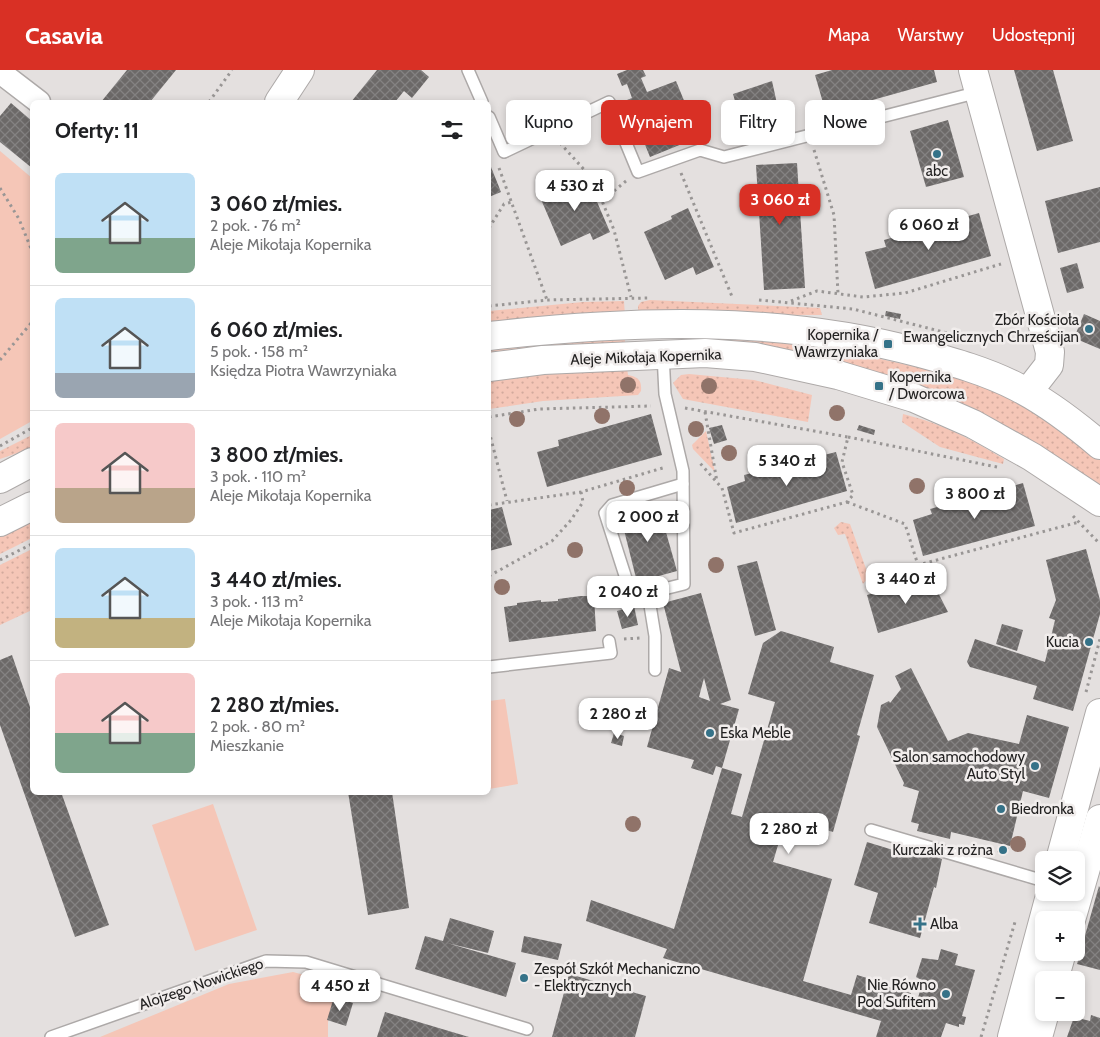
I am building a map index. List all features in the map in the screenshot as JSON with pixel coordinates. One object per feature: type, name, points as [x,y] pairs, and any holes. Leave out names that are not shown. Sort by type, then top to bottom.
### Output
[{"type":"street","points":[[280,100],[300,70]]},
{"type":"street","points":[[0,72],[36,100]]},
{"type":"street","points":[[976,81],[1050,352],[1049,365],[1034,381],[1028,392]]},
{"type":"street","name":"Aleje Mikołaja Kopernika","points":[[491,336],[539,330],[706,324],[762,326],[888,344],[992,375],[1028,392],[1075,424],[1100,445]]},
{"type":"street","name":"Aleje Mikołaja Kopernika","points":[[491,367],[543,360],[663,354],[705,353],[754,357],[880,386],[914,398],[973,424],[1032,457],[1100,502]]},
{"type":"street","points":[[1075,424],[1100,434]]},
{"type":"street","points":[[0,479],[30,463]]},
{"type":"street","points":[[0,522],[30,507]]},
{"type":"street","points":[[1063,851],[1094,758],[1098,725]]},
{"type":"street","points":[[1074,911],[1100,819]]},
{"type":"street","points":[[1012,1037],[1049,901]]},
{"type":"street","points":[[1038,1037],[1042,1021]]},
{"type":"lane","points":[[468,70],[481,100]]},
{"type":"lane","points":[[885,111],[976,81]]},
{"type":"lane","points":[[591,111],[609,102],[638,172],[700,150],[724,157],[805,137]]},
{"type":"lane","points":[[491,122],[504,152],[519,145]]},
{"type":"lane","points":[[663,354],[665,394],[683,471],[684,584],[648,593],[630,592],[604,513],[612,505],[683,484]]},
{"type":"lane","points":[[648,593],[655,636],[655,670]]},
{"type":"lane","points":[[491,667],[610,653],[609,641]]},
{"type":"lane","points":[[871,830],[1035,879]]},
{"type":"lane","name":"Alojzego Nowickiego","points":[[51,1037],[266,961],[306,962],[527,1029]]},
{"type":"path","points":[[210,100],[232,70]]},
{"type":"path","points":[[491,306],[547,300],[632,297],[614,230],[602,201],[589,175],[562,145]]},
{"type":"path","points":[[812,145],[834,215],[838,294]]},
{"type":"path","points":[[504,152],[494,156],[547,300]]},
{"type":"path","points":[[675,159],[733,299]]},
{"type":"path","points":[[602,201],[638,172]]},
{"type":"path","points":[[0,188],[19,219],[30,246]]},
{"type":"path","points":[[491,225],[504,204],[512,202]]},
{"type":"path","points":[[790,302],[817,291],[863,297],[904,293],[1007,262]]},
{"type":"path","points":[[0,360],[30,324]]},
{"type":"path","points":[[650,397],[654,415]]},
{"type":"path","points":[[491,417],[539,409],[652,406]]},
{"type":"path","points":[[680,407],[848,437],[1001,468]]},
{"type":"path","points":[[705,412],[717,483]]},
{"type":"path","points":[[0,446],[30,429]]},
{"type":"path","points":[[847,502],[853,494],[842,462],[848,437]]},
{"type":"path","points":[[491,439],[507,501]]},
{"type":"path","points":[[491,505],[581,492],[668,467],[666,458]]},
{"type":"path","points":[[697,460],[722,488],[734,534],[847,502],[905,524],[918,565],[1079,522]]},
{"type":"path","points":[[491,575],[552,541],[583,502],[581,492]]},
{"type":"path","points":[[1072,515],[1100,544]]},
{"type":"path","points":[[0,560],[30,545]]},
{"type":"shaded area","points":[[0,151],[30,176],[30,422],[0,439]]},
{"type":"shaded area","points":[[650,300],[820,308],[822,315],[638,314],[638,306],[641,302]]},
{"type":"shaded area","points":[[624,301],[625,316],[491,325],[491,311],[583,302]]},
{"type":"shaded area","points":[[688,337],[760,339],[844,351],[939,372],[978,383],[1016,400],[1084,445],[1100,459],[1100,486],[977,413],[916,384],[840,361],[759,346],[688,342],[685,340]]},
{"type":"shaded area","points":[[625,338],[625,344],[491,356],[491,349],[539,343]]},
{"type":"shaded area","points":[[627,368],[628,375],[637,378],[640,382],[641,391],[638,395],[543,401],[491,409],[491,379]]},
{"type":"shaded area","points":[[689,374],[754,380],[812,395],[808,422],[683,399],[673,383],[681,375]]},
{"type":"shaded area","points":[[903,414],[931,422],[967,438],[1004,459],[1003,464],[940,447],[902,422]]},
{"type":"shaded area","points":[[706,431],[715,472],[693,449],[692,445]]},
{"type":"shaded area","points":[[30,436],[30,449],[0,459],[0,451]]},
{"type":"shaded area","points":[[30,521],[30,539],[0,554],[0,537]]},
{"type":"shaded area","points":[[841,522],[850,524],[869,577],[863,584],[845,534],[838,535],[834,528]]},
{"type":"shaded area","points":[[30,550],[30,611],[0,625],[0,565]]},
{"type":"shaded area","points":[[505,699],[518,784],[491,789],[491,701]]},
{"type":"shaded area","points":[[213,804],[257,930],[195,951],[152,825]]},
{"type":"shaded area","points":[[293,972],[339,984],[328,1022],[328,1037],[100,1037],[229,984]]},
{"type":"building","points":[[127,70],[176,70],[152,100],[103,100]]},
{"type":"building","points":[[377,70],[421,70],[429,77],[412,98],[404,91],[397,100],[353,100]]},
{"type":"building","points":[[627,70],[643,70],[646,76],[641,78],[647,92],[676,81],[684,100],[627,100],[632,98],[627,84],[622,86],[617,74]]},
{"type":"building","points":[[832,70],[934,70],[937,82],[873,100],[822,100],[815,75]]},
{"type":"building","points":[[1014,70],[1053,70],[1073,141],[1037,151]]},
{"type":"building","points":[[772,81],[776,100],[735,100],[733,94]]},
{"type":"building","points":[[11,103],[30,119],[30,166],[0,142],[0,116]]},
{"type":"building","name":"abc","points":[[948,120],[964,177],[926,187],[910,131]]},
{"type":"building","points":[[645,145],[679,145],[650,157]]},
{"type":"building","points":[[797,163],[805,288],[764,290],[756,165]]},
{"type":"building","points":[[491,167],[501,192],[491,196]]},
{"type":"building","points":[[585,174],[610,232],[593,240],[590,233],[561,246],[540,197]]},
{"type":"building","points":[[1100,187],[1100,242],[1058,253],[1045,201]]},
{"type":"building","points":[[688,208],[714,267],[696,275],[693,267],[665,280],[644,232],[672,219],[671,216]]},
{"type":"building","points":[[979,213],[991,256],[875,289],[865,252],[886,247],[884,240]]},
{"type":"building","points":[[1077,263],[1084,288],[1067,293],[1060,268]]},
{"type":"building","points":[[886,311],[901,314],[900,319],[885,316]]},
{"type":"building","name":"Zbór Kościoła Ewangelicznych Chrześcijan","points":[[1084,314],[1100,321],[1100,349],[1074,338]]},
{"type":"building","points":[[651,414],[662,455],[547,487],[537,452],[559,446],[558,440]]},
{"type":"building","points":[[722,425],[727,440],[714,444],[709,428]]},
{"type":"building","points":[[859,425],[875,430],[874,435],[857,430]]},
{"type":"building","points":[[836,452],[847,491],[736,523],[727,487],[745,481],[744,475]]},
{"type":"building","points":[[1023,483],[1035,526],[923,556],[913,520],[932,514],[930,509]]},
{"type":"building","points":[[658,504],[677,571],[637,582],[620,514]]},
{"type":"building","points":[[502,507],[512,545],[491,550],[491,510]]},
{"type":"building","points":[[1086,549],[1100,600],[1100,614],[1073,711],[1033,699],[1037,686],[970,667],[967,662],[975,639],[1045,662],[1055,620],[1049,618],[1056,600],[1046,560]]},
{"type":"building","points":[[757,561],[776,630],[755,636],[737,566]]},
{"type":"building","points":[[930,577],[948,612],[878,633],[867,595]]},
{"type":"building","points":[[701,593],[731,700],[720,704],[739,709],[722,768],[716,766],[713,775],[691,768],[694,760],[647,747],[669,668],[681,672],[663,603]],"holes":[[[704,678],[710,701],[699,697]]]},
{"type":"building","points":[[594,596],[596,631],[509,642],[504,607],[517,605],[517,603],[541,600],[541,602],[558,601],[558,599]]},
{"type":"building","points":[[634,606],[638,625],[622,629],[617,611]]},
{"type":"building","points":[[1002,624],[1023,630],[1017,651],[996,644]]},
{"type":"building","points":[[781,631],[834,647],[830,662],[874,675],[857,735],[860,736],[833,832],[786,818],[773,862],[832,879],[803,981],[851,995],[857,975],[867,978],[867,981],[911,993],[909,998],[917,1001],[923,981],[916,977],[922,958],[938,960],[941,949],[958,954],[955,965],[975,970],[962,1016],[966,1017],[964,1025],[959,1024],[959,1027],[946,1023],[941,1037],[876,1037],[881,1021],[663,958],[667,949],[586,921],[591,900],[674,929],[722,768],[742,774],[731,814],[742,817],[775,702],[748,694],[763,643]]},
{"type":"building","points":[[12,655],[30,707],[30,795],[62,795],[109,925],[75,937],[0,725],[0,660]]},
{"type":"building","points":[[911,668],[948,741],[968,733],[1019,744],[1027,715],[1069,727],[1049,798],[1023,791],[1010,846],[951,832],[950,839],[917,831],[919,824],[911,822],[919,791],[903,786],[904,783],[877,727],[881,705],[889,701],[890,703],[901,689],[895,676]]},
{"type":"building","points":[[614,733],[624,736],[622,746],[611,743]]},
{"type":"building","points":[[348,795],[392,795],[409,908],[368,915]]},
{"type":"building","points":[[867,842],[916,857],[918,851],[942,859],[936,888],[934,887],[920,938],[869,923],[878,893],[854,885]]},
{"type":"building","name":"Kurczaki z rożna","points":[[1000,845],[1009,848],[1006,855],[997,852]]},
{"type":"building","points":[[1099,886],[1100,970],[1077,964],[1078,961],[1085,961],[1085,936]]},
{"type":"building","points":[[450,918],[494,931],[488,953],[447,943],[516,963],[506,997],[415,969],[425,936],[443,941]]},
{"type":"building","points":[[524,936],[562,944],[558,960],[521,952]]},
{"type":"building","points":[[569,974],[646,996],[635,1037],[552,1037]]},
{"type":"building","points":[[334,997],[353,1003],[346,1026],[327,1020]]},
{"type":"building","points":[[385,1012],[469,1037],[377,1037]]},
{"type":"building","points":[[1091,1015],[1100,1018],[1100,1037],[1067,1037],[1073,1021],[1090,1021]]},
{"type":"place","name":"abc","points":[[937,154]]},
{"type":"place","name":"Zbór Kościoła Ewangelicznych Chrześcijan","points":[[1089,329]]},
{"type":"place","name":"Kopernika / Wawrzyniaka","points":[[888,344]]},
{"type":"place","name":"Kopernika / Dworcowa","points":[[879,386]]},
{"type":"place","name":"Kucia","points":[[1089,642]]},
{"type":"place","name":"Eska Meble","points":[[710,733]]},
{"type":"place","name":"Salon samochodowy Auto Styl","points":[[1035,766]]},
{"type":"place","name":"Biedronka","points":[[1001,809]]},
{"type":"place","name":"Kurczaki z rożna","points":[[1003,850]]},
{"type":"place","name":"Alba","points":[[920,924]]},
{"type":"place","name":"Zespół Szkół Mechaniczno - Elektrycznych","points":[[524,978]]},
{"type":"place","name":"Nie Równo Pod Sufitem","points":[[946,994]]}]
